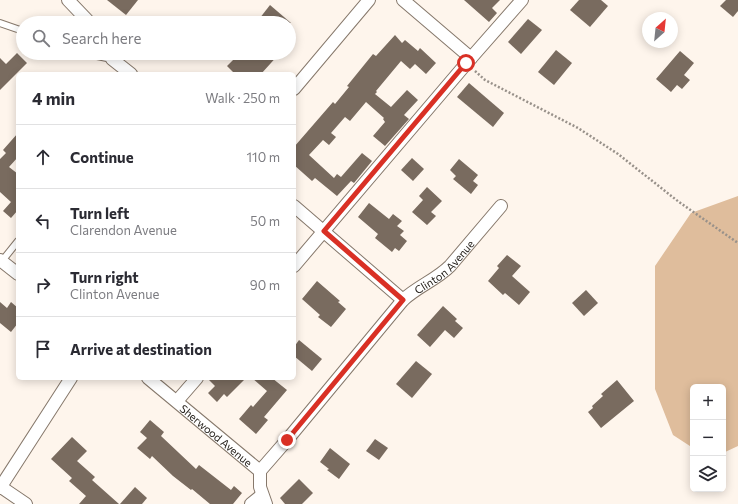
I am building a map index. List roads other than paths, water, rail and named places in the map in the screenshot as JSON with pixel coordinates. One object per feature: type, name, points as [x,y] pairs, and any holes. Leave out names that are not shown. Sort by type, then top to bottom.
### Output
[{"type":"street","points":[[68,0],[83,16]]},
{"type":"street","points":[[296,86],[370,0]]},
{"type":"street","points":[[403,0],[468,60]]},
{"type":"street","points":[[296,264],[468,60],[522,0]]},
{"type":"street","points":[[115,60],[129,72]]},
{"type":"street","name":"Clinton Avenue","points":[[260,471],[403,300],[410,293],[442,274],[501,206]]},
{"type":"street","points":[[296,208],[403,300]]},
{"type":"street","points":[[1,260],[16,272]]},
{"type":"street","points":[[26,504],[0,488],[71,380]]},
{"type":"street","name":"Sherwood Avenue","points":[[151,380],[260,471],[260,487],[264,500]]},
{"type":"street","points":[[177,401],[195,380]]},
{"type":"street","points":[[251,504],[264,500]]},
{"type":"lane","points":[[0,23],[16,29]]},
{"type":"lane","points":[[1,260],[16,243]]}]
